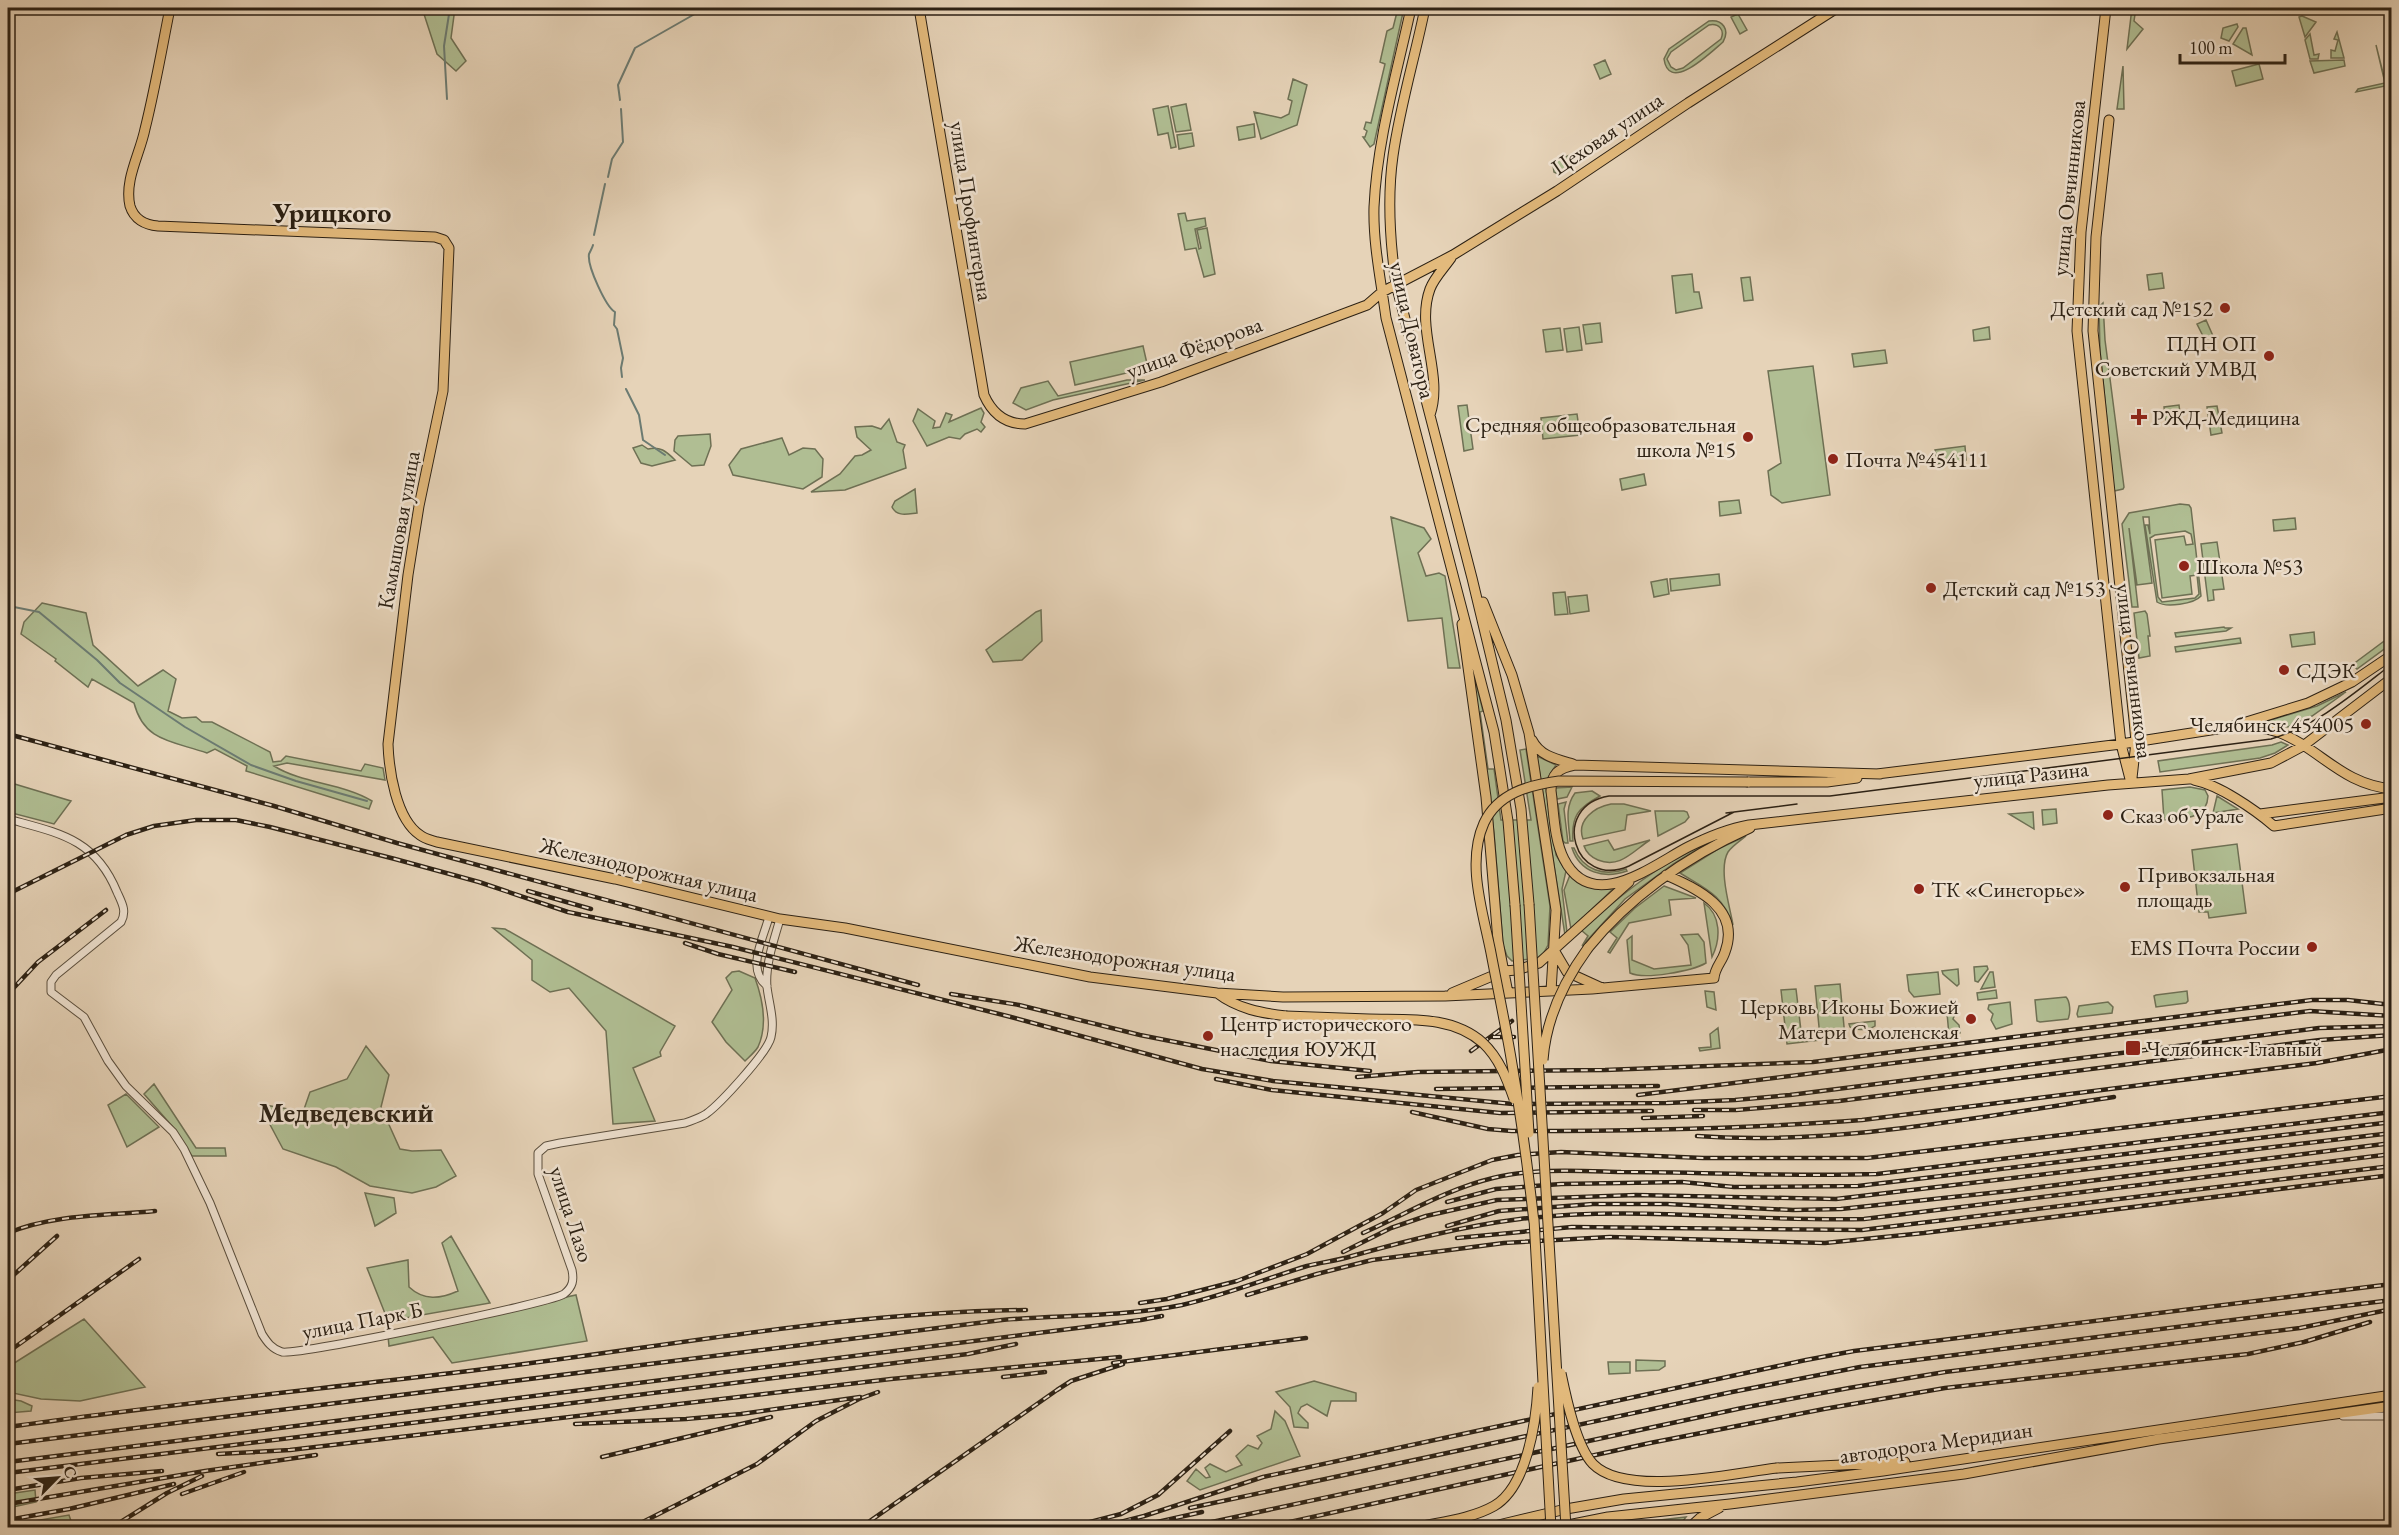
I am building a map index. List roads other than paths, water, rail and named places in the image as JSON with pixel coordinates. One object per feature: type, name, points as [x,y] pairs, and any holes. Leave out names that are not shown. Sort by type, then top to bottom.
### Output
[{"type":"main road","name":"Камышовая улица","points":[[170,8],[146,126],[130,188],[130,204],[134,214],[147,224],[158,226],[435,237],[444,240],[449,248],[444,384],[412,551],[388,744],[393,783],[410,825]]},
{"type":"main road","name":"улица Профинтерна","points":[[919,8],[981,381],[987,401],[999,417]]},
{"type":"main road","name":"улица Доватора","points":[[1411,8],[1380,154],[1374,208],[1377,257],[1386,318],[1458,587]]},
{"type":"main road","name":"улица Доватора","points":[[1425,8],[1393,156],[1390,211],[1396,284],[1472,578]]},
{"type":"main road","name":"Цеховая улица","points":[[1396,284],[1453,255],[1557,190],[1837,8]]},
{"type":"main road","name":"улица Овчинникова","points":[[2106,8],[2080,242],[2077,331],[2121,744],[2131,783]]},
{"type":"main road","name":"улица Овчинникова","points":[[2109,120],[2096,237],[2093,330],[2136,742],[2131,783]]},
{"type":"main road","points":[[1430,415],[1435,400],[1432,363],[1426,331],[1428,301],[1435,279],[1453,255]]},
{"type":"main road","name":"улица Фёдорова","points":[[999,417],[1019,424],[1031,422],[1138,389],[1366,305],[1396,284]]},
{"type":"main road","points":[[1472,578],[1509,666],[1533,743],[1555,759],[1575,765],[1880,774]]},
{"type":"main road","points":[[1472,578],[1498,684],[1521,809],[1529,904],[1566,1527]]},
{"type":"main road","points":[[1458,587],[1494,732],[1508,821],[1552,1527]]},
{"type":"main road","points":[[1458,587],[1486,797],[1498,940],[1508,993]]},
{"type":"main road","points":[[2230,727],[2283,712],[2324,697],[2352,682],[2391,656]]},
{"type":"main road","name":"улица Разина","points":[[1758,825],[2189,778],[2262,766],[2303,746],[2391,678]]},
{"type":"main road","points":[[2230,727],[2280,733],[2352,779],[2372,786],[2391,789]]},
{"type":"main road","name":"улица Разина","points":[[1522,1124],[1478,883],[1479,841],[1490,813],[1504,798],[1519,790],[1559,781],[1827,782],[2136,742],[2230,727]]},
{"type":"main road","points":[[1529,732],[1556,910],[1551,991]]},
{"type":"main road","points":[[1575,765],[1560,769],[1551,782],[1559,847],[1563,859],[1580,877],[1595,884],[1616,884],[1637,876],[1706,838],[1739,827],[1758,825]]},
{"type":"main road","points":[[2189,778],[2205,782],[2260,814],[2274,826],[2391,808]]},
{"type":"main road","points":[[2260,814],[2391,797]]},
{"type":"main road","name":"Железнодорожная улица","points":[[410,825],[420,836],[437,842],[615,879],[780,920],[845,928],[1090,977],[1217,993],[1284,997],[1445,996],[1603,988],[1714,978],[1715,969],[1725,953],[1728,941],[1728,928],[1723,914],[1707,895],[1666,875]]},
{"type":"main road","points":[[1544,1159],[1544,1046],[1563,986],[1588,948],[1627,906],[1666,875],[1719,843],[1758,825]]},
{"type":"main road","points":[[1445,996],[1504,971],[1517,970],[1539,963],[1637,876]]},
{"type":"main road","points":[[1554,951],[1567,972],[1603,988]]},
{"type":"main road","points":[[1217,993],[1238,1006],[1286,1016],[1419,1020],[1448,1024],[1467,1032],[1483,1043],[1496,1058],[1507,1079],[1522,1124],[1534,1222]]},
{"type":"main road","points":[[1555,1338],[1563,1383],[1581,1443],[1591,1462],[1604,1472],[1628,1480],[1652,1482],[1777,1468],[1955,1459]]},
{"type":"main road","points":[[1414,1527],[1483,1511],[1497,1504],[1510,1491],[1522,1470],[1529,1444],[1537,1403],[1541,1349]]},
{"type":"main road","name":"автодорога Меридиан","points":[[1486,1527],[1624,1498],[1797,1482],[2391,1395]]},
{"type":"main road","name":"автодорога Меридиан","points":[[1552,1527],[1964,1474],[2150,1441],[2391,1406]]},
{"type":"main road","points":[[1689,1527],[1710,1512],[1730,1504]]},
{"type":"main road","points":[[1586,1521],[1629,1527]]},
{"type":"street","name":"улица Парк Б","points":[[8,819],[60,834],[87,847],[112,881],[124,912],[121,922],[56,975],[50,987],[51,992],[84,1017],[108,1061],[126,1086],[173,1132],[196,1172],[262,1334],[275,1349],[282,1352],[308,1350],[505,1309],[558,1297],[572,1285]]},
{"type":"street","points":[[767,986],[760,981],[755,968],[769,917]]},
{"type":"street","points":[[767,986],[768,968],[780,920]]},
{"type":"street","name":"улица Лазо","points":[[572,1285],[572,1270],[538,1174],[538,1153],[546,1146],[669,1127],[700,1118],[708,1113],[765,1050],[771,1038],[772,1009],[767,986]]},
{"type":"street","points":[[2335,1414],[2356,1417],[2391,1416]]},
{"type":"waterway","points":[[447,99],[444,46],[450,8]]},
{"type":"waterway","points":[[620,100],[618,85],[635,48],[700,11],[711,8]]},
{"type":"waterway","points":[[608,177],[612,159],[623,142],[621,109]]},
{"type":"waterway","points":[[594,235],[605,184]]},
{"type":"waterway","points":[[593,245],[589,260],[602,295],[615,312],[614,325],[617,329],[623,358],[622,377]]},
{"type":"waterway","points":[[626,389],[639,415],[643,440],[665,455]]},
{"type":"waterway","points":[[8,600],[14,607],[39,612],[97,660],[120,683],[185,727],[251,765],[296,781],[367,801]]},
{"type":"tram line","points":[[1734,812],[1629,866],[1610,870],[1594,867],[1583,857],[1576,844],[1574,829],[1579,815],[1590,803],[1609,796],[1830,796],[2271,739],[2320,717],[2392,664]]},
{"type":"tram line","points":[[1726,813],[1797,804]]},
{"type":"railway","points":[[8,734],[918,985]]},
{"type":"railway","points":[[8,894],[126,835],[154,826],[196,820],[236,820],[479,882],[568,912],[733,947],[1011,1017],[1202,1069],[1273,1081],[1513,1104],[1735,1100],[2319,1028],[2392,1026]]},
{"type":"railway","points":[[528,891],[591,909]]},
{"type":"railway","points":[[8,994],[38,962],[106,910]]},
{"type":"railway","points":[[685,943],[718,954],[795,972]]},
{"type":"railway","points":[[951,994],[1019,1005],[1140,1035],[1271,1061],[1370,1071]]},
{"type":"railway","points":[[1357,1077],[1418,1072],[1605,1070],[1813,1062],[2312,1000],[2348,1000],[2392,1005]]},
{"type":"railway","points":[[1638,1095],[2310,1011],[2392,1016]]},
{"type":"railway","points":[[1471,1051],[1512,1021]]},
{"type":"railway","points":[[1694,1110],[1736,1110],[1839,1101],[2320,1040],[2392,1035]]},
{"type":"railway","points":[[1493,1037],[1514,1037]]},
{"type":"railway","points":[[1412,1112],[1488,1129],[1512,1131],[1774,1126],[1862,1120],[2317,1063],[2392,1049]]},
{"type":"railway","points":[[1216,1079],[1272,1090],[1500,1113],[1652,1111]]},
{"type":"railway","points":[[1436,1089],[1658,1086]]},
{"type":"railway","points":[[1140,1303],[1167,1299],[1237,1281],[1307,1254],[1383,1213],[1416,1190],[1492,1160],[1518,1155],[1561,1152],[1703,1158],[1867,1158],[2392,1096]]},
{"type":"railway","points":[[1697,1136],[1802,1137],[1854,1133],[1959,1121],[2114,1097]]},
{"type":"railway","points":[[1363,1233],[1427,1202],[1476,1183],[1540,1171],[1781,1175],[1877,1174],[2392,1112]]},
{"type":"railway","points":[[1643,1118],[1703,1116]]},
{"type":"railway","points":[[1447,1202],[1496,1189],[1561,1184],[1682,1182],[1734,1187],[1858,1186],[2392,1122]]},
{"type":"railway","points":[[1343,1252],[1391,1228],[1426,1216],[1497,1200],[1636,1195],[1836,1199],[2392,1133]]},
{"type":"railway","points":[[1447,1226],[1499,1211],[1593,1204],[1667,1204],[1793,1210],[1841,1209],[2009,1191],[2392,1143]]},
{"type":"railway","points":[[8,1444],[1002,1320],[1115,1314],[1160,1309],[1214,1297],[1307,1266],[1456,1230],[1520,1219],[1606,1214],[1864,1219],[2392,1154]]},
{"type":"railway","points":[[1457,1238],[1572,1227],[1862,1230],[2392,1166]]},
{"type":"railway","points":[[1247,1295],[1372,1260],[1504,1243],[1610,1237],[1825,1243],[1924,1233],[2392,1175]]},
{"type":"railway","points":[[8,1233],[43,1222],[62,1219],[155,1211]]},
{"type":"railway","points":[[8,1280],[57,1236]]},
{"type":"railway","points":[[8,1352],[139,1259]]},
{"type":"railway","points":[[1097,1528],[1144,1516],[1263,1477],[1806,1360],[1854,1351],[2392,1284]]},
{"type":"railway","points":[[1190,1508],[1732,1392],[1860,1367],[2392,1300]]},
{"type":"railway","points":[[1184,1528],[1742,1408],[1849,1388],[1945,1372],[2300,1328],[2392,1309]]},
{"type":"railway","points":[[8,1427],[509,1366],[767,1330],[896,1316],[1026,1310]]},
{"type":"railway","points":[[8,1462],[1162,1316]]},
{"type":"railway","points":[[1262,1528],[1650,1443],[1824,1409],[1945,1388],[2248,1354],[2304,1342],[2370,1322]]},
{"type":"railway","points":[[1113,1363],[1306,1338]]},
{"type":"railway","points":[[8,1473],[968,1354],[1016,1344]]},
{"type":"railway","points":[[218,1454],[290,1450],[891,1379],[1120,1357]]},
{"type":"railway","points":[[860,1528],[1071,1381],[1123,1364]]},
{"type":"railway","points":[[1003,1377],[1045,1372]]},
{"type":"railway","points":[[631,1528],[757,1464],[816,1421],[878,1392]]},
{"type":"railway","points":[[575,1424],[741,1414],[860,1397]]},
{"type":"railway","points":[[602,1457],[771,1417]]},
{"type":"railway","points":[[1067,1528],[1121,1514],[1158,1495],[1230,1431]]},
{"type":"railway","points":[[8,1504],[316,1455]]},
{"type":"railway","points":[[8,1490],[81,1478],[162,1471]]},
{"type":"railway","points":[[182,1494],[244,1472]]},
{"type":"railway","points":[[111,1528],[167,1493],[202,1476]]},
{"type":"railway","points":[[8,1520],[69,1509],[174,1484]]},
{"type":"railway","points":[[1135,1527],[1202,1512]]},
{"type":"place","name":"Детский сад №152","points":[[2225,308]]},
{"type":"place","name":"ПДН ОП Советский УМВД","points":[[2269,356]]},
{"type":"place","name":"РЖД-Медицина","points":[[2139,417]]},
{"type":"place","name":"Средняя общеобразовательная школа №15","points":[[1748,437]]},
{"type":"place","name":"Почта №454111","points":[[1833,459]]},
{"type":"place","name":"Школа №53","points":[[2184,566]]},
{"type":"place","name":"Детский сад №153","points":[[1931,588]]},
{"type":"place","name":"СДЭК","points":[[2284,670]]},
{"type":"place","name":"Челябинск 454005","points":[[2366,724]]},
{"type":"place","name":"Сказ об Урале","points":[[2108,815]]},
{"type":"place","name":"Привокзальная площадь","points":[[2125,887]]},
{"type":"place","name":"ТК «Синегорье»","points":[[1919,889]]},
{"type":"place","name":"EMS Почта России","points":[[2312,947]]},
{"type":"place","name":"Церковь Иконы Божией Матери Смоленская","points":[[1971,1019]]},
{"type":"place","name":"Центр исторического наследия ЮУЖД","points":[[1208,1036]]},
{"type":"place","name":"Челябинск-Главный","points":[[2133,1048]]},
{"type":"district","name":"Урицкого","points":[[332,212]]},
{"type":"district","name":"Медведевский","points":[[346,1112]]}]
